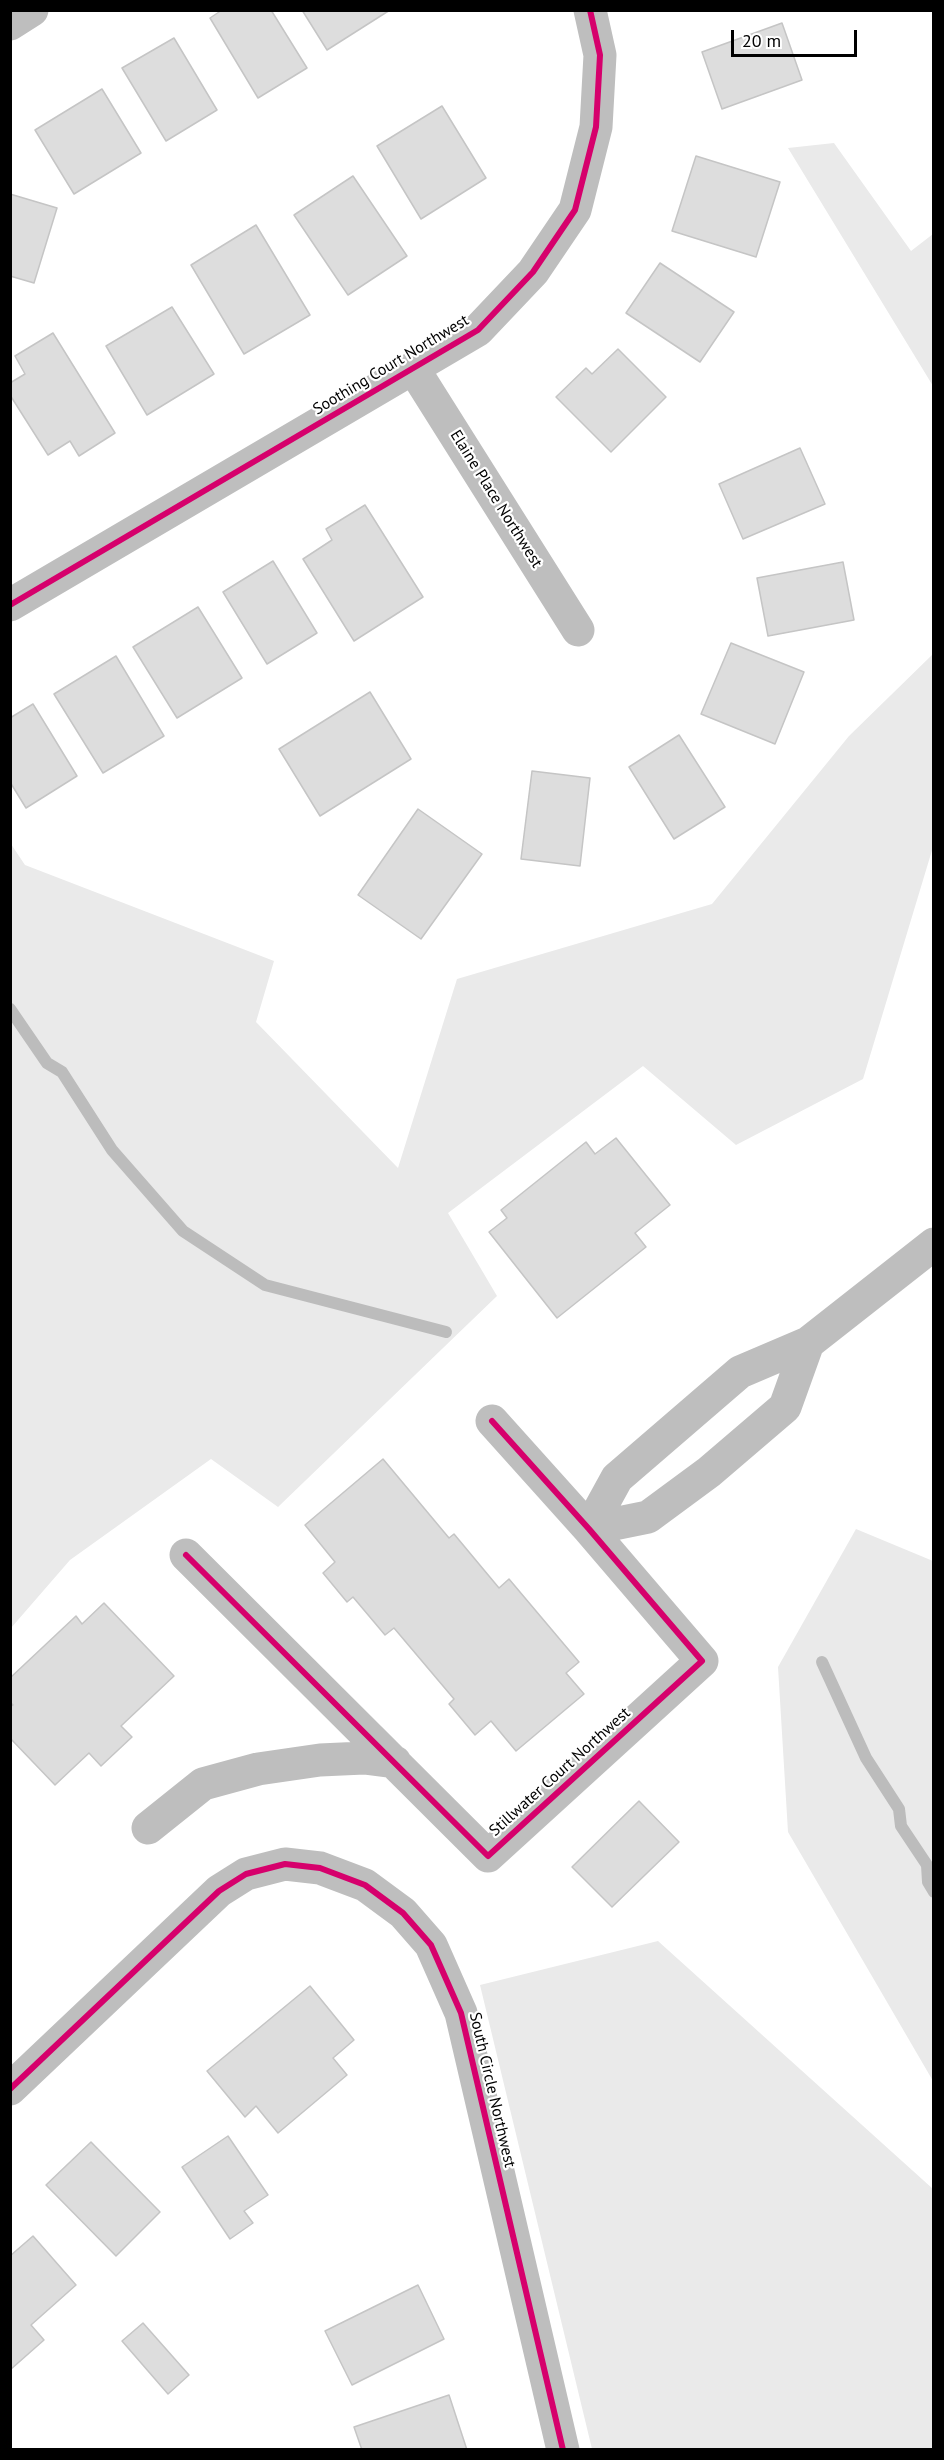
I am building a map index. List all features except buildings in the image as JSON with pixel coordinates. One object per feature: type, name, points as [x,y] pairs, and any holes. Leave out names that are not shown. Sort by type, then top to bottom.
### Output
[{"type":"street","points":[[10,24],[32,10]]},
{"type":"street","name":"Soothing Court Northwest","points":[[11,603],[478,330],[533,272],[575,210],[596,127],[600,55],[590,10]]},
{"type":"street","name":"Elaine Place Northwest","points":[[413,368],[578,630]]},
{"type":"street","points":[[589,1528],[617,1478],[740,1372],[808,1343],[933,1244]]},
{"type":"street","points":[[589,1528],[648,1517],[717,1465],[785,1407],[808,1343]]},
{"type":"street","name":"Stillwater Court Northwest","points":[[186,1555],[488,1856],[702,1661],[589,1528],[492,1420]]},
{"type":"street","points":[[148,1828],[203,1784],[258,1769],[320,1760],[364,1758],[394,1762]]},
{"type":"street","name":"South Circle Northwest","points":[[10,2089],[219,1891],[246,1874],[285,1864],[320,1868],[365,1885],[403,1913],[431,1945],[461,2013],[563,2450]]},
{"type":"shaded area","points":[[834,143],[911,251],[933,234],[933,386],[788,148]]},
{"type":"shaded area","points":[[933,654],[933,847],[863,1079],[736,1145],[643,1066],[448,1213],[497,1296],[278,1507],[211,1459],[70,1560],[11,1628],[11,844],[25,865],[274,961],[256,1022],[398,1168],[457,979],[712,904],[849,736]]},
{"type":"shaded area","points":[[856,1529],[933,1561],[933,2081],[788,1832],[778,1667]]},
{"type":"shaded area","points":[[658,1941],[933,2189],[933,2449],[592,2449],[480,1985]]},
{"type":"waterway","points":[[10,1009],[47,1063],[62,1072],[112,1150],[183,1231],[265,1285],[446,1332]]},
{"type":"waterway","points":[[822,1662],[866,1758],[899,1809],[901,1826],[927,1865],[928,1882],[934,1892]]},
{"type":"cycle path","points":[[10,605],[478,330],[533,272],[575,210],[596,127],[600,55],[590,10]]},
{"type":"cycle path","points":[[186,1555],[488,1856],[702,1661],[589,1529],[492,1421]]},
{"type":"cycle path","points":[[10,2089],[219,1891],[246,1874],[285,1864],[320,1868],[365,1885],[403,1913],[431,1945],[461,2013],[563,2450]]}]
